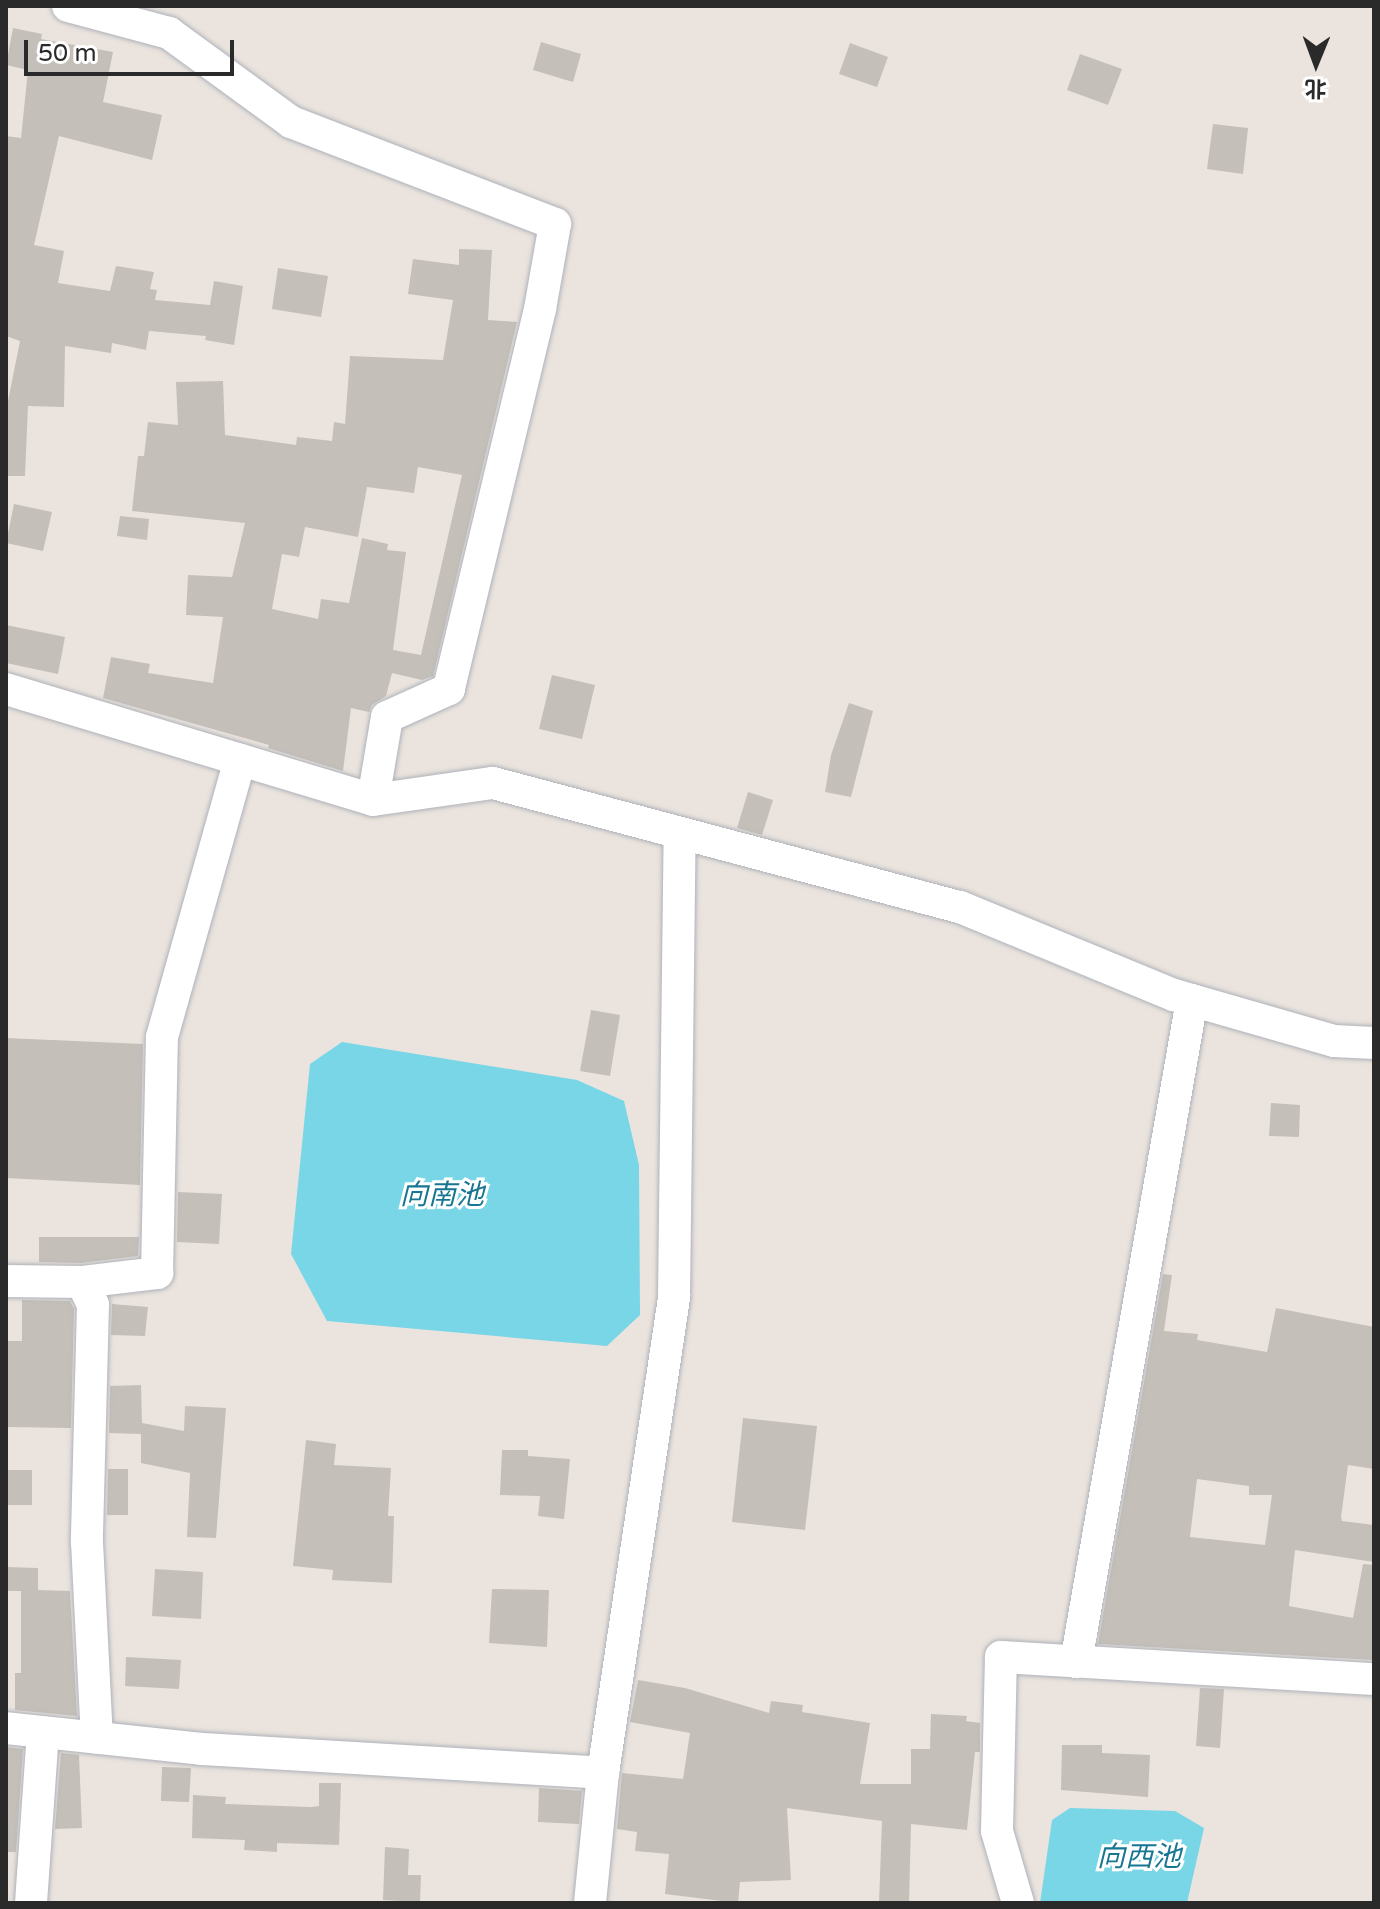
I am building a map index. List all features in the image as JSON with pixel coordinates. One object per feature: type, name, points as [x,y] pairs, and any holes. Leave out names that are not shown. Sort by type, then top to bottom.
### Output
[{"type":"street","points":[[68,6],[169,33],[291,122],[555,224],[540,309],[449,689],[387,717],[373,800]]},
{"type":"street","points":[[6,689],[373,800],[493,783],[960,907],[1192,1000],[1334,1041],[1374,1043]]},
{"type":"street","points":[[6,1281],[82,1282],[157,1273],[162,1037],[240,760]]},
{"type":"street","points":[[590,1903],[603,1773],[674,1297],[680,833]]},
{"type":"street","points":[[1076,1662],[1192,1000]]},
{"type":"street","points":[[82,1282],[93,1305],[87,1542],[97,1738]]},
{"type":"street","points":[[1018,1903],[997,1831],[1001,1657],[1374,1679]]},
{"type":"street","points":[[6,1728],[202,1749],[603,1773]]},
{"type":"street","points":[[31,1903],[43,1732]]},
{"type":"water","name":"向南池","points":[[342,1042],[577,1080],[624,1101],[639,1165],[640,1315],[607,1346],[327,1321],[291,1254],[310,1064]]},
{"type":"water","name":"向西池","points":[[1070,1808],[1175,1811],[1204,1828],[1187,1903],[1040,1903],[1052,1820]]},
{"type":"building","points":[[13,28],[42,34],[41,39],[113,52],[103,102],[162,115],[152,160],[59,136],[34,245],[64,251],[58,283],[110,291],[116,266],[154,272],[150,289],[157,290],[155,300],[210,305],[214,281],[243,286],[234,345],[205,340],[206,336],[149,331],[146,350],[112,343],[111,353],[65,346],[64,407],[28,406],[25,476],[6,476],[6,411],[20,341],[6,336],[6,136],[21,138],[28,70],[6,65]]},
{"type":"building","points":[[541,42],[581,54],[573,82],[533,70]]},
{"type":"building","points":[[850,43],[888,57],[877,87],[839,74]]},
{"type":"building","points":[[1080,54],[1122,69],[1108,105],[1067,90]]},
{"type":"building","points":[[1213,124],[1248,128],[1243,174],[1207,169]]},
{"type":"building","points":[[459,249],[492,250],[488,320],[517,322],[433,676],[422,680],[392,673],[386,696],[372,705],[369,712],[351,708],[343,771],[268,748],[269,745],[103,698],[111,657],[150,664],[148,673],[213,683],[223,617],[186,615],[188,575],[232,577],[245,523],[132,511],[138,456],[144,456],[148,422],[178,425],[176,382],[223,381],[225,435],[296,445],[297,437],[332,441],[334,422],[345,424],[350,356],[443,360],[453,300],[408,294],[413,259],[459,265]],"holes":[[[418,467],[462,475],[421,655],[393,650],[406,552],[387,550],[388,544],[362,538],[349,603],[321,599],[318,619],[272,609],[282,554],[299,557],[305,527],[358,537],[367,487],[414,493]]]},
{"type":"building","points":[[278,268],[328,276],[321,317],[272,309]]},
{"type":"building","points":[[14,504],[52,512],[43,551],[6,543]]},
{"type":"building","points":[[120,516],[149,519],[147,540],[117,536]]},
{"type":"building","points":[[6,625],[65,637],[58,674],[6,663]]},
{"type":"building","points":[[552,675],[595,685],[582,739],[539,729]]},
{"type":"building","points":[[849,703],[873,711],[851,797],[825,792],[831,755]]},
{"type":"building","points":[[748,792],[773,800],[762,835],[737,828]]},
{"type":"building","points":[[591,1010],[620,1015],[610,1076],[580,1071]]},
{"type":"building","points":[[6,1038],[143,1044],[140,1185],[6,1178]]},
{"type":"building","points":[[1271,1103],[1300,1105],[1299,1137],[1269,1136]]},
{"type":"building","points":[[178,1192],[222,1194],[219,1244],[177,1242]]},
{"type":"building","points":[[39,1237],[139,1237],[138,1256],[81,1263],[39,1262]]},
{"type":"building","points":[[1163,1274],[1172,1275],[1164,1331],[1198,1334],[1197,1340],[1267,1352],[1276,1308],[1374,1327],[1374,1469],[1348,1465],[1341,1517],[1342,1521],[1374,1525],[1374,1562],[1295,1550],[1289,1606],[1353,1618],[1363,1564],[1374,1565],[1374,1660],[1098,1644]],"holes":[[[1197,1479],[1249,1486],[1249,1495],[1272,1495],[1265,1545],[1190,1537]]]},
{"type":"building","points":[[22,1300],[70,1301],[74,1309],[71,1428],[6,1427],[6,1341],[22,1341]]},
{"type":"building","points":[[112,1304],[148,1307],[145,1336],[111,1335]]},
{"type":"building","points":[[141,1385],[142,1423],[184,1431],[185,1406],[226,1408],[216,1538],[187,1537],[190,1473],[141,1463],[141,1434],[109,1433],[110,1386]]},
{"type":"building","points":[[743,1418],[817,1426],[805,1530],[732,1522]]},
{"type":"building","points":[[306,1440],[336,1444],[334,1465],[391,1468],[388,1516],[394,1516],[392,1583],[332,1580],[333,1570],[293,1566]]},
{"type":"building","points":[[502,1450],[528,1450],[528,1456],[570,1459],[564,1519],[538,1516],[540,1496],[500,1495]]},
{"type":"building","points":[[108,1469],[128,1469],[128,1515],[107,1515]]},
{"type":"building","points":[[6,1470],[32,1470],[32,1505],[6,1505]]},
{"type":"building","points":[[6,1567],[38,1568],[38,1590],[70,1591],[77,1716],[15,1710],[15,1673],[21,1673],[21,1591],[6,1591]]},
{"type":"building","points":[[155,1569],[203,1572],[201,1619],[152,1616]]},
{"type":"building","points":[[492,1589],[549,1590],[547,1647],[489,1643]]},
{"type":"building","points":[[126,1657],[181,1660],[179,1689],[125,1686]]},
{"type":"building","points":[[638,1680],[685,1688],[769,1713],[771,1701],[803,1705],[802,1712],[870,1723],[860,1784],[911,1784],[911,1749],[930,1749],[931,1714],[967,1716],[966,1721],[980,1723],[980,1752],[975,1752],[967,1830],[911,1824],[909,1903],[879,1903],[882,1821],[787,1808],[791,1880],[740,1882],[738,1903],[665,1894],[669,1854],[635,1851],[637,1832],[617,1829],[622,1773],[683,1779],[690,1733],[630,1722]]},
{"type":"building","points":[[1200,1688],[1224,1689],[1220,1748],[1196,1746]]},
{"type":"building","points":[[1062,1745],[1102,1745],[1102,1753],[1150,1755],[1148,1797],[1061,1790]]},
{"type":"building","points":[[6,1747],[23,1749],[16,1852],[6,1852]]},
{"type":"building","points":[[61,1753],[79,1755],[82,1828],[55,1829]]},
{"type":"building","points":[[162,1767],[191,1768],[189,1802],[161,1801]]},
{"type":"building","points":[[319,1783],[341,1783],[339,1845],[277,1843],[277,1852],[244,1850],[245,1840],[192,1838],[193,1795],[226,1797],[225,1804],[311,1807],[319,1806]]},
{"type":"building","points":[[539,1788],[582,1791],[579,1824],[538,1822]]},
{"type":"building","points":[[385,1847],[409,1849],[408,1875],[421,1875],[420,1902],[383,1900]]}]
